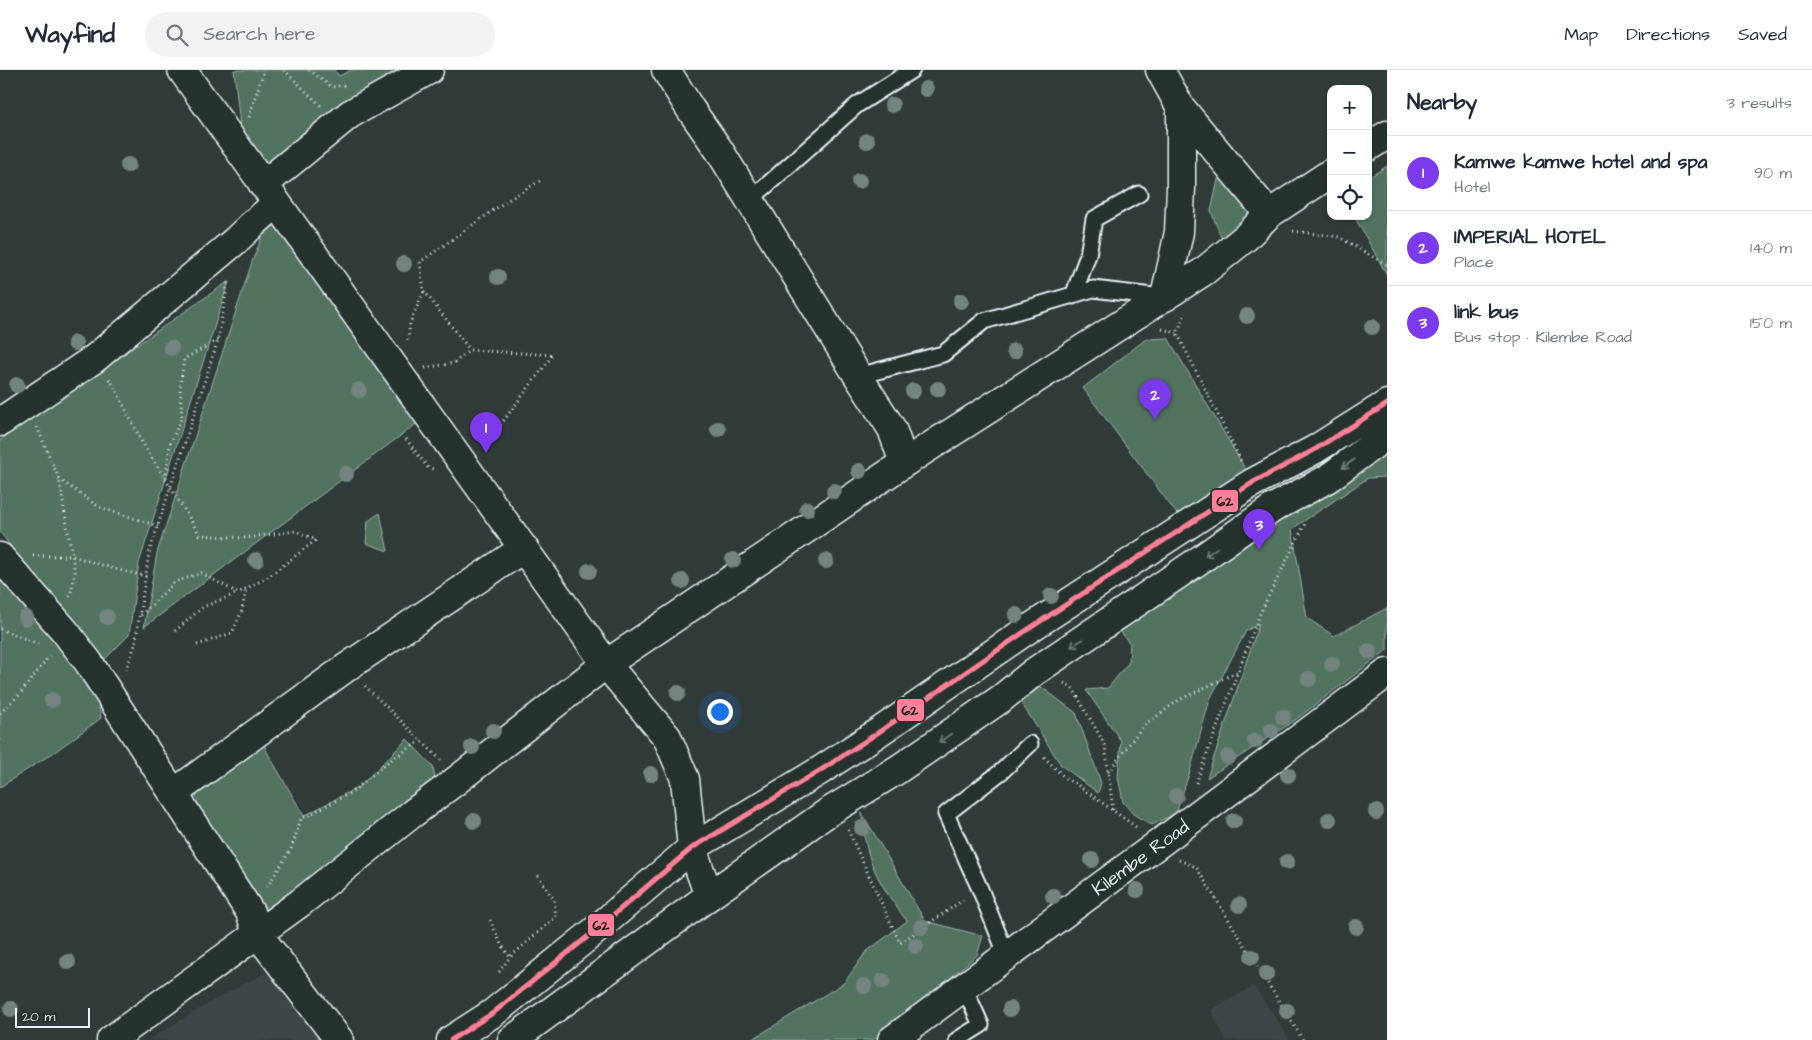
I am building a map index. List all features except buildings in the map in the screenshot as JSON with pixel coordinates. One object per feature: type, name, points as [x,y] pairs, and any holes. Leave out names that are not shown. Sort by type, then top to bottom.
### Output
[{"type":"street","points":[[182,70],[606,664],[668,737],[685,779],[692,848],[708,896]]},
{"type":"street","points":[[0,422],[94,359],[235,241],[254,223],[270,194],[350,114],[429,70]]},
{"type":"street","points":[[666,70],[719,150],[858,376],[883,412],[892,429],[904,462]]},
{"type":"street","points":[[1160,70],[1181,108],[1278,223]]},
{"type":"street","points":[[1165,298],[1178,232],[1181,188],[1181,108]]},
{"type":"street","points":[[1372,145],[1387,135]]},
{"type":"street","points":[[111,1040],[300,903],[606,664],[904,462],[1165,298],[1278,223],[1329,175]]},
{"type":"street","points":[[451,1040],[492,1013],[591,934],[692,848],[821,770],[1024,632],[1252,482],[1314,450],[1387,404]]},
{"type":"street","points":[[512,1040],[708,896],[827,813],[914,759],[1002,698],[1034,672],[1204,558],[1273,508],[1327,478],[1387,435]]},
{"type":"street","points":[[174,793],[347,668],[524,548]]},
{"type":"street","points":[[0,557],[64,630],[89,663],[250,912],[257,933],[339,1040]]},
{"type":"street","name":"Kilembe Road","points":[[892,1040],[1387,673]]},
{"type":"lane","points":[[750,200],[857,105],[912,70]]},
{"type":"lane","points":[[1073,296],[1088,255],[1094,219],[1139,194]]},
{"type":"lane","points":[[858,376],[943,354],[984,321],[1093,290],[1165,298]]},
{"type":"lane","points":[[1007,956],[980,889],[946,814],[1002,771],[1030,744]]},
{"type":"lane","points":[[957,1040],[981,1025],[964,987]]},
{"type":"path","points":[[238,148],[264,70]]},
{"type":"path","points":[[284,70],[324,109],[350,114]]},
{"type":"path","points":[[470,350],[424,291],[420,262],[508,200],[543,178]]},
{"type":"path","points":[[1278,223],[1295,231],[1339,237],[1387,265]]},
{"type":"path","points":[[114,700],[135,646],[149,553],[218,340],[235,241]]},
{"type":"path","points":[[408,342],[410,323],[424,291]]},
{"type":"path","points":[[1185,316],[1177,333],[1252,482]]},
{"type":"path","points":[[166,478],[170,444],[182,417],[180,387],[184,359],[218,340]]},
{"type":"path","points":[[410,388],[426,367],[454,363],[470,350],[552,355],[498,428],[448,442]]},
{"type":"path","points":[[94,359],[114,386],[142,442],[200,535],[244,538],[296,531],[316,540],[268,577],[238,593],[203,607],[175,631]]},
{"type":"path","points":[[0,713],[19,695],[54,650],[64,630],[75,572],[59,479],[27,404]]},
{"type":"path","points":[[59,479],[99,507],[158,526]]},
{"type":"path","points":[[1195,785],[1261,611],[1310,514]]},
{"type":"path","points":[[27,556],[73,556],[118,570],[146,576]]},
{"type":"path","points":[[139,617],[175,582],[201,573],[238,593]]},
{"type":"path","points":[[197,645],[232,633],[242,611],[246,588]]},
{"type":"path","points":[[347,668],[421,741],[440,757],[453,783]]},
{"type":"path","points":[[1108,772],[1143,726],[1179,700],[1239,670]]},
{"type":"path","points":[[1034,672],[1072,687],[1104,745],[1113,810]]},
{"type":"path","points":[[267,887],[291,848],[301,820],[352,792],[389,761],[421,741]]},
{"type":"path","points":[[1030,744],[1066,779],[1113,810],[1150,850],[1196,867],[1302,1040]]},
{"type":"path","points":[[827,813],[842,817],[900,943],[980,889]]},
{"type":"path","points":[[499,972],[510,957],[556,917],[554,900],[536,874]]},
{"type":"path","points":[[236,890],[276,886]]},
{"type":"path","points":[[490,920],[501,944],[510,957]]},
{"type":"shaded area","points":[[276,967],[323,1040],[148,1040],[218,998]]},
{"type":"shaded area","points":[[1254,986],[1290,1040],[1226,1040],[1211,1010]]},
{"type":"green space","points":[[234,70],[334,70],[339,76],[351,70],[429,70],[300,160],[258,161],[240,126]]},
{"type":"green space","points":[[1222,162],[1272,206],[1226,250],[1211,211]]},
{"type":"green space","points":[[1387,166],[1387,275],[1356,220],[1372,220],[1372,175]]},
{"type":"green space","points":[[272,211],[423,419],[144,627],[157,553],[252,262]]},
{"type":"green space","points":[[229,281],[139,563],[129,635],[105,659],[79,636],[0,532],[0,440]]},
{"type":"green space","points":[[1168,338],[1253,482],[1191,533],[1083,388],[1146,339]]},
{"type":"green space","points":[[1387,445],[1387,477],[1368,478],[1292,529],[1307,618],[1334,636],[1387,608],[1387,650],[1294,721],[1207,778],[1259,624],[1246,631],[1210,699],[1176,813],[1152,825],[1133,814],[1123,802],[1118,777],[1121,741],[1086,690],[1108,688],[1129,662],[1130,644],[1111,619]]},
{"type":"green space","points":[[380,513],[388,551],[366,543],[368,521]]},
{"type":"green space","points":[[0,552],[96,690],[101,718],[56,751],[0,787]]},
{"type":"green space","points":[[1029,684],[1043,688],[1076,713],[1101,783],[1098,793],[1061,765],[1020,701]]},
{"type":"green space","points":[[407,739],[433,767],[437,791],[271,915],[259,908],[185,794],[264,743],[266,750],[304,816],[360,786]]},
{"type":"green space","points":[[862,813],[925,921],[983,936],[977,955],[907,1015],[873,1040],[751,1040],[844,983],[866,952],[907,921],[889,896],[874,869],[866,845]]},
{"type":"transit line","name":"62","points":[[451,1040],[493,1013],[591,934],[692,848],[821,770],[1024,632],[1252,483],[1314,450],[1387,404]]},
{"type":"place","name":"IMPERIAL HOTEL","points":[[1155,420]]},
{"type":"place","name":"Kamwe kamwe hotel and spa","points":[[486,453]]},
{"type":"place","name":"link bus","points":[[1259,550]]}]
